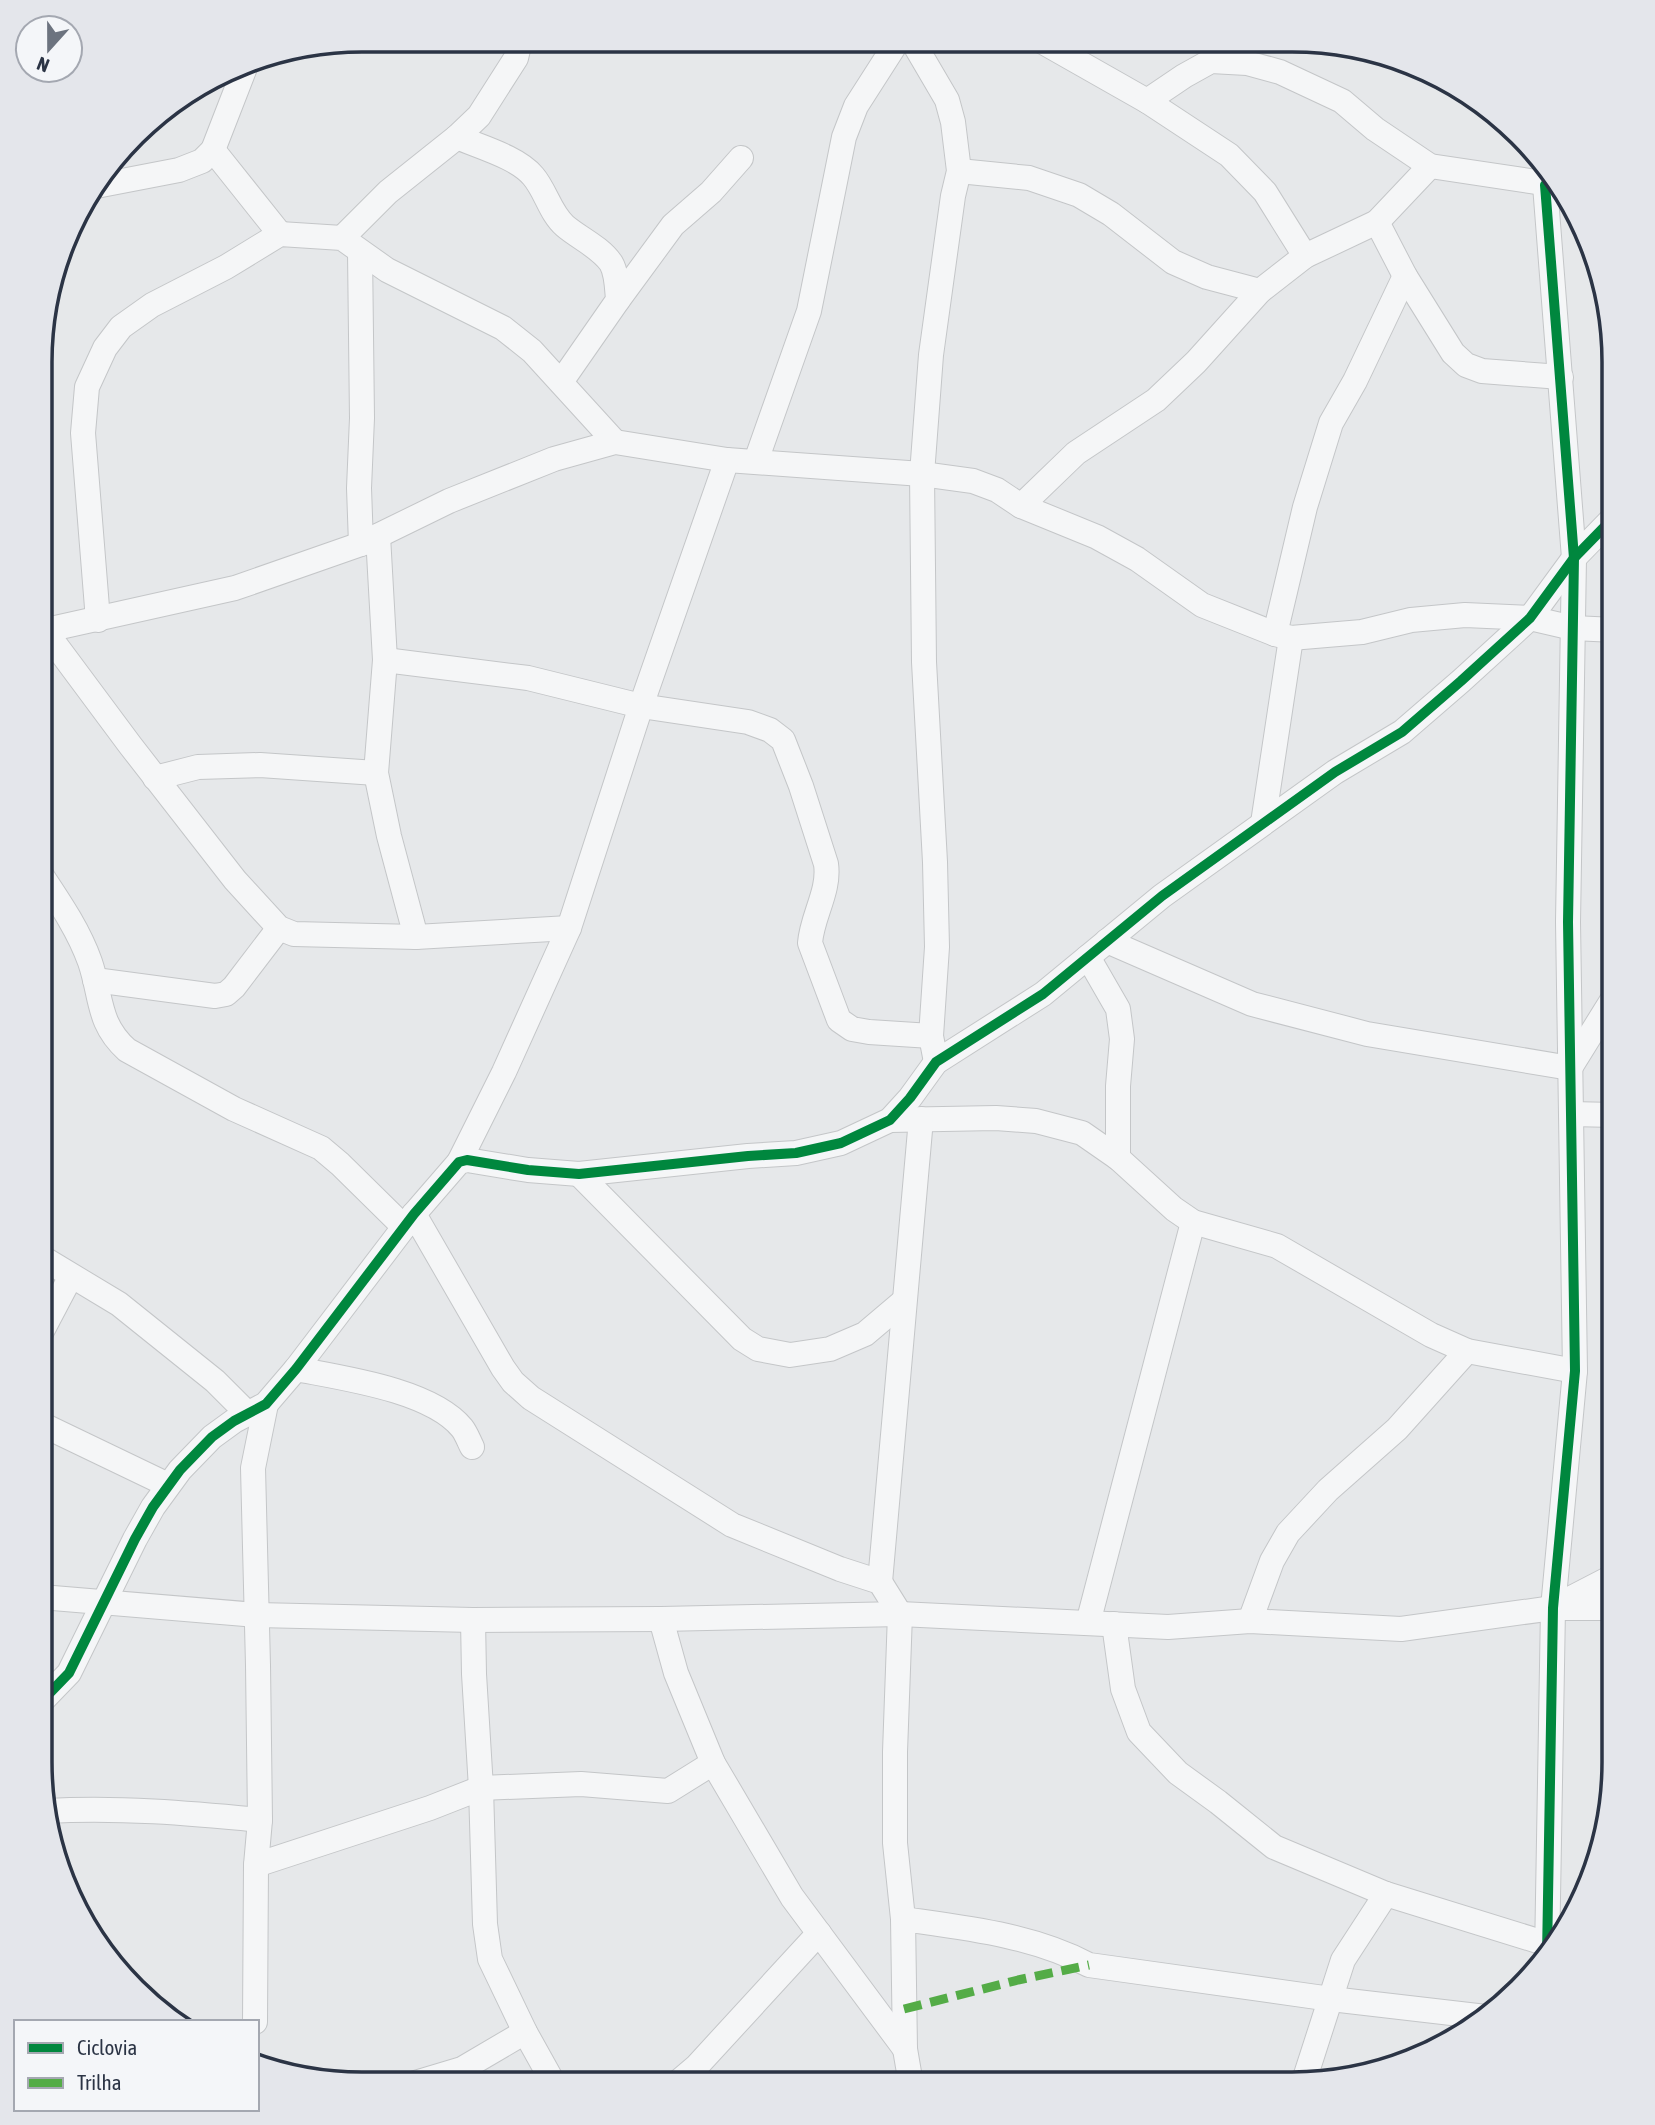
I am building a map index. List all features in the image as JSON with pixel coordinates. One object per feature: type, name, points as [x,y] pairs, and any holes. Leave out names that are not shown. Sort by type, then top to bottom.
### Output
[{"type":"street","points":[[416,937],[389,836],[376,773],[385,660],[370,540],[359,488],[362,418],[351,245],[388,192],[479,116],[505,77],[517,52]]},
{"type":"street","points":[[757,461],[809,310],[844,137],[856,106],[891,52]]},
{"type":"street","points":[[919,52],[947,100],[953,122],[959,171],[953,196],[931,355],[922,474],[924,662],[937,935],[931,1036],[936,1062]]},
{"type":"street","points":[[1061,52],[1147,102],[1229,155],[1265,192],[1305,256]]},
{"type":"street","points":[[1147,102],[1211,61],[1247,64],[1280,72],[1342,101],[1375,129],[1430,166],[1546,184]]},
{"type":"street","points":[[110,183],[179,170],[202,161],[214,150],[241,77]]},
{"type":"street","points":[[457,137],[520,164],[533,175],[563,225],[588,242],[611,263],[618,300]]},
{"type":"street","points":[[214,150],[280,234]]},
{"type":"street","points":[[561,382],[673,225],[711,192],[741,158]]},
{"type":"street","points":[[1021,506],[1076,453],[1156,400],[1196,362],[1260,291],[1305,256],[1377,222],[1430,166]]},
{"type":"street","points":[[959,171],[1029,178],[1079,195],[1111,214],[1173,262],[1207,277],[1260,291]]},
{"type":"street","points":[[1549,1936],[1553,1608],[1575,1371],[1568,922],[1574,558],[1550,191]]},
{"type":"street","points":[[1377,222],[1405,276],[1453,353],[1466,365],[1482,371],[1561,377]]},
{"type":"street","points":[[98,620],[83,433],[88,387],[105,348],[121,327],[152,305],[226,267],[280,234],[351,245],[387,270],[503,328],[532,351],[615,442]]},
{"type":"street","points":[[1263,823],[1283,636],[1305,507],[1331,423],[1355,381],[1405,276]]},
{"type":"street","points":[[52,629],[235,588],[370,540],[449,501],[542,464],[615,442],[727,460],[922,474],[973,481],[997,490],[1021,506],[1097,537],[1138,559],[1202,605],[1283,636],[1362,632],[1411,620],[1465,615],[1530,618],[1573,628],[1602,629]]},
{"type":"street","points":[[52,1691],[69,1673],[135,1539],[168,1485],[212,1437],[257,1409],[296,1369],[409,1220],[459,1162],[505,1072],[569,928],[641,706],[727,460]]},
{"type":"street","points":[[459,1162],[467,1160],[528,1170],[579,1174],[796,1153],[841,1143],[890,1120],[936,1062],[1043,994],[1162,896],[1335,772],[1402,732],[1530,618],[1574,558],[1602,529]]},
{"type":"street","points":[[52,642],[235,880],[279,928],[294,934],[416,937],[569,928]]},
{"type":"street","points":[[385,660],[528,678],[641,706],[748,722],[770,730],[783,740],[802,786],[826,864],[828,876],[810,943],[839,1020],[852,1029],[869,1032],[931,1036]]},
{"type":"street","points":[[155,778],[198,767],[260,765],[376,773]]},
{"type":"street","points":[[52,892],[79,936],[90,963],[107,1026],[115,1039],[127,1050],[234,1109],[321,1148],[409,1220],[503,1368],[513,1382],[531,1398],[732,1525],[840,1569],[880,1582]]},
{"type":"street","points":[[94,980],[215,996],[226,994],[279,928]]},
{"type":"street","points":[[1107,941],[1252,1004],[1367,1034],[1570,1068]]},
{"type":"street","points":[[1088,957],[1118,1009],[1122,1039],[1118,1086],[1118,1158]]},
{"type":"street","points":[[1570,1068],[1602,1016]]},
{"type":"street","points":[[1571,1114],[1602,1115]]},
{"type":"street","points":[[890,1120],[996,1118],[1036,1121],[1082,1133],[1118,1158],[1174,1209],[1193,1222],[1277,1246],[1431,1335],[1467,1351],[1575,1371]]},
{"type":"street","points":[[909,2072],[905,2049],[903,1919],[895,1843],[900,1614],[880,1582],[922,1119]]},
{"type":"street","points":[[579,1174],[742,1339],[758,1349],[790,1355],[830,1349],[865,1334],[904,1301]]},
{"type":"street","points":[[1088,1623],[1193,1222]]},
{"type":"street","points":[[52,1264],[120,1304],[215,1381],[257,1409]]},
{"type":"street","points":[[52,1312],[71,1276]]},
{"type":"street","points":[[1250,1621],[1272,1561],[1288,1533],[1328,1490],[1397,1429],[1467,1351]]},
{"type":"street","points":[[296,1369],[372,1383],[426,1403],[445,1413],[463,1428],[472,1447]]},
{"type":"street","points":[[255,2020],[256,1865],[260,1820],[253,1468],[257,1409]]},
{"type":"street","points":[[52,1429],[168,1485]]},
{"type":"street","points":[[1553,1608],[1602,1582]]},
{"type":"street","points":[[52,1598],[257,1615],[473,1620],[900,1614],[1168,1627],[1250,1621],[1401,1629],[1553,1608],[1602,1608]]},
{"type":"street","points":[[660,1619],[676,1673],[713,1763],[792,1897],[905,2049]]},
{"type":"street","points":[[473,1620],[485,1924],[490,1959],[547,2072]]},
{"type":"street","points":[[1114,1624],[1123,1689],[1139,1732],[1178,1773],[1274,1847],[1386,1894],[1542,1946]]},
{"type":"street","points":[[256,1865],[430,1808],[481,1788],[581,1784],[668,1790],[713,1763]]},
{"type":"street","points":[[56,1811],[175,1812],[260,1820]]},
{"type":"street","points":[[1307,2072],[1343,1960],[1386,1894]]},
{"type":"street","points":[[903,1919],[992,1932],[1044,1946],[1089,1965],[1331,2000],[1471,2015]]},
{"type":"street","points":[[690,2072],[819,1933]]},
{"type":"street","points":[[452,2072],[462,2069],[525,2032]]},
{"type":"marked path","points":[[904,2009],[1089,1965]]},
{"type":"cycle path","points":[[1545,185],[1574,558],[1568,922],[1575,1371],[1553,1608],[1547,1939]]},
{"type":"cycle path","points":[[52,1691],[69,1673],[135,1539],[153,1507],[180,1470],[212,1437],[234,1421],[266,1404],[296,1369],[414,1214],[459,1162],[467,1160],[528,1170],[579,1174],[796,1153],[841,1143],[890,1120],[936,1062],[1043,994],[1162,896],[1335,772],[1402,732],[1530,618],[1574,558],[1602,529]]}]
